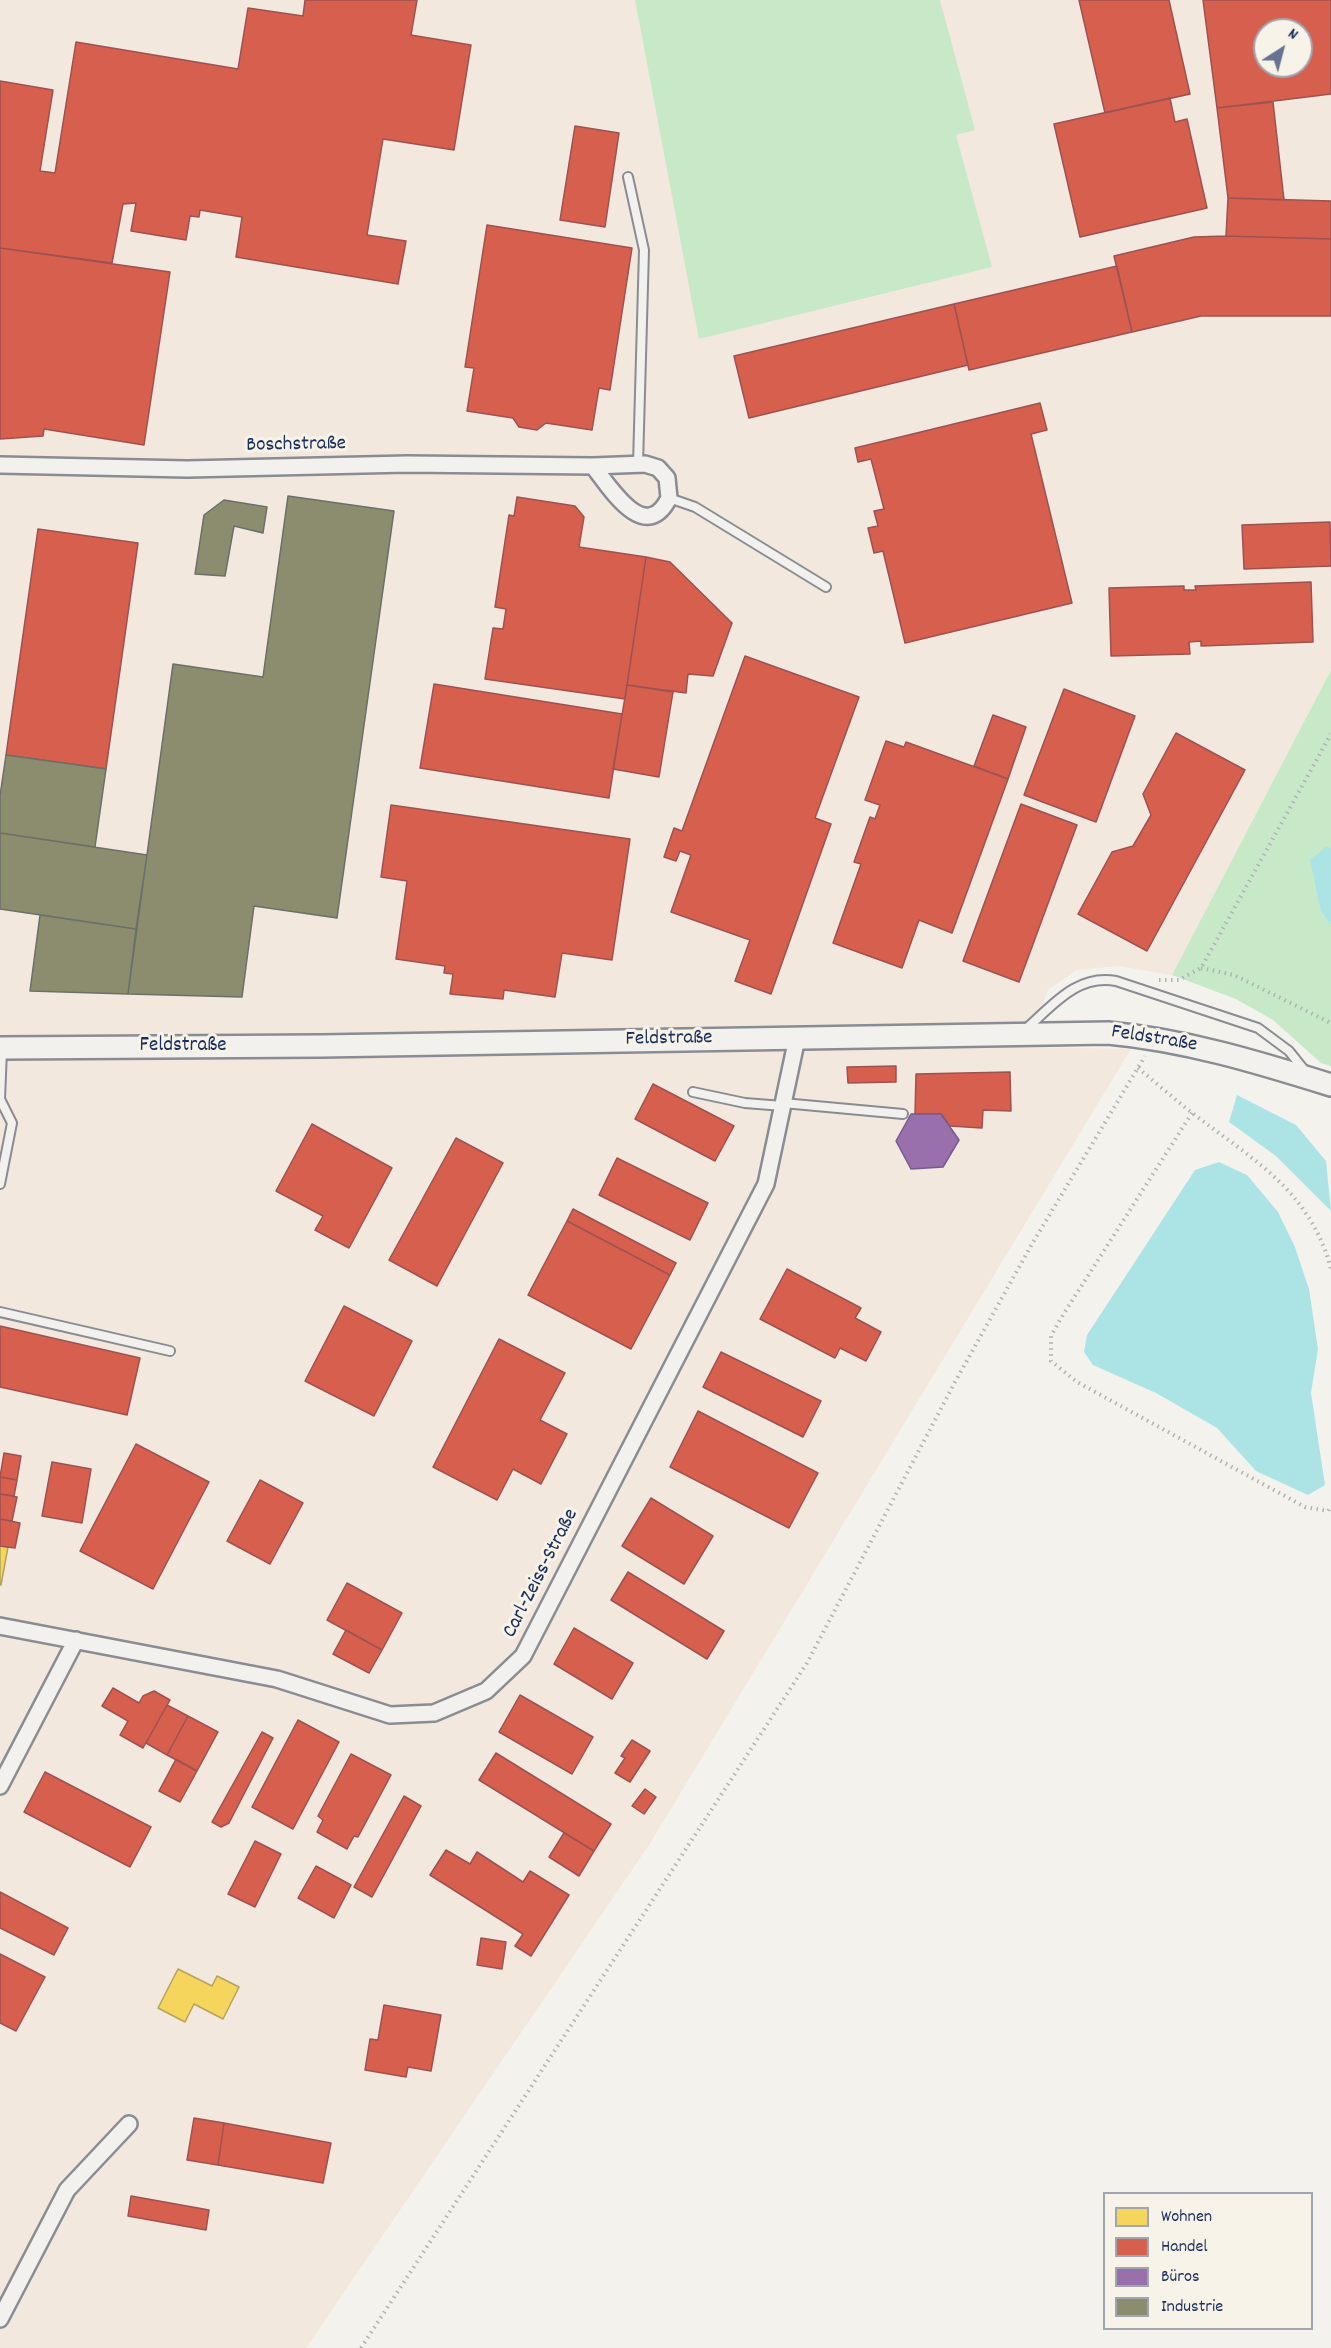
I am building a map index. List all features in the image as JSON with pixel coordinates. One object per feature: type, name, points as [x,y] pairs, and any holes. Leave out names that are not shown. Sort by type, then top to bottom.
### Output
[{"type":"street","name":"Boschstraße","points":[[0,465],[187,469],[407,464],[593,466],[638,464],[652,465],[664,472],[670,484],[669,498]]},
{"type":"street","points":[[593,466],[626,508],[633,513],[651,514],[659,510],[669,498]]},
{"type":"street","name":"Feldstraße","points":[[1,1048],[1108,1032],[1156,1037],[1198,1046],[1321,1082]]},
{"type":"street","name":"Carl-Zeiss-Straße","points":[[0,1626],[277,1679],[390,1715],[434,1713],[486,1691],[523,1656],[766,1184],[797,1038]]},
{"type":"street","points":[[0,1786],[76,1640]]},
{"type":"street","points":[[0,2319],[68,2190],[129,2124]]},
{"type":"lane","points":[[628,177],[644,250],[638,464]]},
{"type":"lane","points":[[669,498],[695,507],[826,587]]},
{"type":"lane","points":[[1022,1033],[1075,986],[1100,978],[1108,979],[1258,1028],[1289,1051],[1321,1082]]},
{"type":"lane","points":[[0,1184],[12,1123],[0,1099],[1,1048]]},
{"type":"lane","points":[[693,1092],[745,1103],[903,1114]]},
{"type":"lane","points":[[0,1312],[170,1351]]},
{"type":"path","points":[[1148,980],[1179,980],[1201,968],[1331,734]]},
{"type":"path","points":[[1201,968],[1234,975],[1331,1023]]},
{"type":"path","points":[[361,2348],[807,1663],[955,1383],[1032,1244],[1156,1037]]},
{"type":"path","points":[[1138,1068],[1192,1113],[1260,1161],[1312,1222],[1331,1269]]},
{"type":"path","points":[[1192,1113],[1061,1318],[1051,1336],[1051,1360],[1077,1382],[1305,1507],[1328,1511],[1331,1506]]},
{"type":"shaded area","points":[[0,0],[1331,0],[1331,670],[1172,975],[1118,966],[1077,970],[1048,990],[1027,1047],[1131,1049],[649,1845],[306,2348],[0,2348]]},
{"type":"green space","points":[[635,0],[940,0],[975,130],[956,135],[992,267],[699,339]]},
{"type":"green space","points":[[1331,670],[1331,848],[1327,846],[1321,912],[1331,925],[1331,1066],[1321,1063],[1273,1020],[1236,999],[1172,975]]},
{"type":"water","points":[[1327,846],[1331,848],[1331,925],[1321,912],[1310,860]]},
{"type":"water","points":[[1237,1095],[1296,1125],[1326,1161],[1331,1211],[1276,1156],[1229,1122]]},
{"type":"water","points":[[1219,1162],[1247,1175],[1278,1212],[1295,1247],[1309,1289],[1318,1349],[1311,1393],[1325,1485],[1308,1495],[1256,1471],[1217,1428],[1156,1393],[1093,1365],[1084,1352],[1087,1335],[1195,1170]]},
{"type":"building: Wohnen","points":[[0,1546],[8,1547],[1,1585],[0,1585]]},
{"type":"building: Wohnen","points":[[178,1969],[212,1986],[217,1976],[239,1987],[223,2019],[194,2004],[185,2022],[158,2008]]},
{"type":"building: Handel","points":[[305,0],[417,0],[411,35],[471,45],[454,150],[383,139],[367,235],[406,241],[398,284],[236,257],[242,217],[200,210],[199,217],[190,216],[186,240],[131,231],[136,203],[123,204],[112,263],[0,248],[0,81],[53,90],[40,171],[55,173],[76,42],[238,69],[248,8],[303,16]]},
{"type":"building: Handel","points":[[1079,0],[1169,0],[1190,94],[1105,113]]},
{"type":"building: Handel","points":[[1203,0],[1331,0],[1331,94],[1217,108]]},
{"type":"building: Handel","points":[[1170,98],[1175,122],[1187,119],[1207,208],[1080,237],[1054,124]]},
{"type":"building: Handel","points":[[1273,102],[1284,200],[1228,198],[1217,108]]},
{"type":"building: Handel","points":[[575,126],[619,133],[605,227],[560,220]]},
{"type":"building: Handel","points":[[1228,198],[1331,201],[1331,239],[1226,236]]},
{"type":"building: Handel","points":[[487,225],[632,248],[610,390],[599,388],[592,430],[546,423],[537,430],[519,427],[513,418],[467,411],[474,368],[465,367]]},
{"type":"building: Handel","points":[[1194,237],[1331,239],[1331,316],[1201,316],[1132,332],[1114,256]]},
{"type":"building: Handel","points":[[0,248],[170,272],[144,445],[44,429],[43,436],[0,439]]},
{"type":"building: Handel","points":[[1117,266],[1132,332],[969,370],[954,304]]},
{"type":"building: Handel","points":[[954,304],[968,365],[749,418],[734,356]]},
{"type":"building: Handel","points":[[1040,403],[1047,430],[1031,434],[1072,603],[905,643],[883,551],[874,553],[868,528],[878,526],[874,511],[884,509],[871,459],[858,462],[855,448]]},
{"type":"building: Handel","points":[[517,497],[575,506],[584,517],[579,547],[646,557],[625,699],[485,679],[493,628],[503,629],[506,609],[495,607],[509,515],[514,516]]},
{"type":"building: Handel","points":[[1330,522],[1331,566],[1244,569],[1242,525]]},
{"type":"building: Handel","points":[[38,529],[138,543],[106,769],[6,755]]},
{"type":"building: Handel","points":[[646,557],[670,562],[732,623],[713,676],[688,674],[686,693],[627,685]]},
{"type":"building: Handel","points":[[1311,582],[1313,642],[1201,646],[1201,641],[1189,642],[1190,654],[1111,656],[1109,588],[1184,586],[1184,590],[1196,590],[1195,586]]},
{"type":"building: Handel","points":[[745,656],[859,697],[815,818],[831,824],[771,994],[735,981],[750,940],[671,912],[691,855],[680,851],[676,861],[664,857],[674,828],[682,831]]},
{"type":"building: Handel","points":[[434,684],[622,714],[609,798],[420,768]]},
{"type":"building: Handel","points":[[627,685],[673,692],[659,777],[613,769]]},
{"type":"building: Handel","points":[[1064,689],[1135,716],[1096,822],[1024,795]]},
{"type":"building: Handel","points":[[993,715],[1026,727],[1008,779],[974,766]]},
{"type":"building: Handel","points":[[1176,733],[1245,770],[1147,951],[1078,914],[1112,852],[1133,846],[1151,815],[1143,794]]},
{"type":"building: Handel","points":[[886,741],[904,747],[906,742],[1008,779],[952,933],[919,920],[902,968],[833,943],[861,864],[854,862],[870,817],[875,819],[880,805],[865,800]]},
{"type":"building: Handel","points":[[1021,804],[1077,825],[1019,982],[963,961]]},
{"type":"building: Handel","points":[[391,805],[630,839],[612,960],[562,953],[555,997],[504,990],[503,999],[450,994],[453,974],[444,973],[445,966],[396,959],[407,881],[381,877]]},
{"type":"building: Handel","points":[[896,1066],[896,1082],[848,1083],[847,1067]]},
{"type":"building: Handel","points":[[1010,1072],[1011,1111],[983,1110],[982,1128],[950,1126],[941,1114],[915,1114],[916,1074]]},
{"type":"building: Handel","points":[[653,1084],[734,1126],[715,1161],[635,1119]]},
{"type":"building: Handel","points":[[312,1124],[392,1168],[349,1248],[315,1230],[323,1216],[276,1191]]},
{"type":"building: Handel","points":[[456,1138],[503,1163],[437,1286],[389,1260]]},
{"type":"building: Handel","points":[[617,1158],[708,1203],[690,1240],[599,1195]]},
{"type":"building: Handel","points":[[573,1209],[676,1263],[670,1275],[567,1221]]},
{"type":"building: Handel","points":[[567,1221],[670,1275],[631,1349],[528,1295]]},
{"type":"building: Handel","points":[[787,1269],[861,1308],[855,1318],[881,1332],[866,1361],[840,1348],[835,1358],[760,1319]]},
{"type":"building: Handel","points":[[344,1306],[412,1341],[374,1416],[305,1381]]},
{"type":"building: Handel","points":[[0,1326],[140,1358],[127,1415],[0,1387]]},
{"type":"building: Handel","points":[[499,1339],[565,1373],[540,1420],[567,1434],[541,1484],[513,1469],[497,1500],[433,1467]]},
{"type":"building: Handel","points":[[721,1352],[821,1401],[803,1437],[703,1387]]},
{"type":"building: Handel","points":[[698,1411],[818,1473],[789,1528],[670,1467]]},
{"type":"building: Handel","points":[[136,1444],[209,1482],[153,1589],[80,1551]]},
{"type":"building: Handel","points":[[4,1453],[21,1456],[17,1480],[0,1477]]},
{"type":"building: Handel","points":[[52,1462],[91,1469],[82,1523],[42,1516]]},
{"type":"building: Handel","points":[[0,1477],[17,1480],[14,1496],[0,1494]]},
{"type":"building: Handel","points":[[260,1480],[303,1503],[270,1564],[227,1541]]},
{"type":"building: Handel","points":[[0,1494],[17,1497],[12,1521],[0,1519]]},
{"type":"building: Handel","points":[[651,1498],[713,1536],[684,1584],[622,1546]]},
{"type":"building: Handel","points":[[0,1519],[20,1523],[15,1548],[0,1546]]},
{"type":"building: Handel","points":[[628,1572],[724,1631],[707,1659],[611,1600]]},
{"type":"building: Handel","points":[[347,1583],[402,1613],[382,1650],[327,1620]]},
{"type":"building: Handel","points":[[574,1628],[633,1663],[612,1699],[554,1664]]},
{"type":"building: Handel","points":[[346,1630],[382,1650],[369,1673],[333,1654]]},
{"type":"building: Handel","points":[[113,1688],[139,1703],[143,1696],[154,1691],[170,1700],[143,1748],[120,1735],[128,1721],[102,1706]]},
{"type":"building: Handel","points":[[520,1695],[593,1737],[572,1774],[499,1732]]},
{"type":"building: Handel","points":[[167,1705],[188,1716],[167,1755],[146,1743]]},
{"type":"building: Handel","points":[[188,1716],[218,1732],[197,1771],[167,1755]]},
{"type":"building: Handel","points":[[298,1720],[339,1742],[293,1829],[252,1807]]},
{"type":"building: Handel","points":[[262,1732],[273,1738],[229,1823],[221,1827],[212,1822]]},
{"type":"building: Handel","points":[[632,1740],[650,1751],[630,1782],[615,1773],[625,1758],[621,1756]]},
{"type":"building: Handel","points":[[496,1753],[611,1824],[594,1851],[479,1780]]},
{"type":"building: Handel","points":[[351,1754],[391,1775],[358,1837],[354,1836],[347,1849],[317,1832],[323,1820],[318,1816]]},
{"type":"building: Handel","points":[[176,1759],[197,1771],[180,1802],[159,1791]]},
{"type":"building: Handel","points":[[45,1772],[151,1827],[130,1867],[24,1812]]},
{"type":"building: Handel","points":[[645,1789],[656,1797],[644,1814],[632,1806]]},
{"type":"building: Handel","points":[[404,1796],[421,1806],[372,1897],[354,1887]]},
{"type":"building: Handel","points":[[564,1833],[594,1851],[579,1876],[549,1857]]},
{"type":"building: Handel","points":[[255,1841],[281,1854],[255,1907],[228,1894]]},
{"type":"building: Handel","points":[[446,1850],[470,1864],[477,1852],[523,1882],[530,1871],[569,1895],[531,1956],[515,1946],[523,1934],[430,1875]]},
{"type":"building: Handel","points":[[316,1866],[351,1885],[334,1918],[298,1898]]},
{"type":"building: Handel","points":[[0,1892],[68,1928],[54,1955],[0,1928]]},
{"type":"building: Handel","points":[[481,1938],[506,1942],[502,1969],[477,1965]]},
{"type":"building: Handel","points":[[0,1954],[45,1977],[16,2031],[0,2023]]},
{"type":"building: Handel","points":[[384,2005],[441,2015],[431,2071],[408,2067],[406,2077],[365,2070],[370,2039],[378,2040]]},
{"type":"building: Handel","points":[[194,2118],[224,2123],[218,2165],[187,2160]]},
{"type":"building: Handel","points":[[224,2123],[331,2143],[323,2183],[218,2165]]},
{"type":"building: Handel","points":[[131,2196],[209,2210],[206,2230],[128,2216]]},
{"type":"building: Büros","points":[[911,1114],[941,1114],[959,1140],[943,1167],[911,1169],[896,1141]]},
{"type":"building: Industrie","points":[[288,496],[394,511],[337,918],[254,906],[242,997],[128,994],[173,664],[263,677]]},
{"type":"building: Industrie","points":[[224,500],[267,507],[263,533],[234,526],[225,576],[195,574],[204,515]]},
{"type":"building: Industrie","points":[[6,755],[106,769],[95,847],[0,833],[0,796]]},
{"type":"building: Industrie","points":[[0,833],[147,855],[136,929],[0,909]]},
{"type":"building: Industrie","points":[[40,915],[136,929],[128,994],[30,991]]}]
